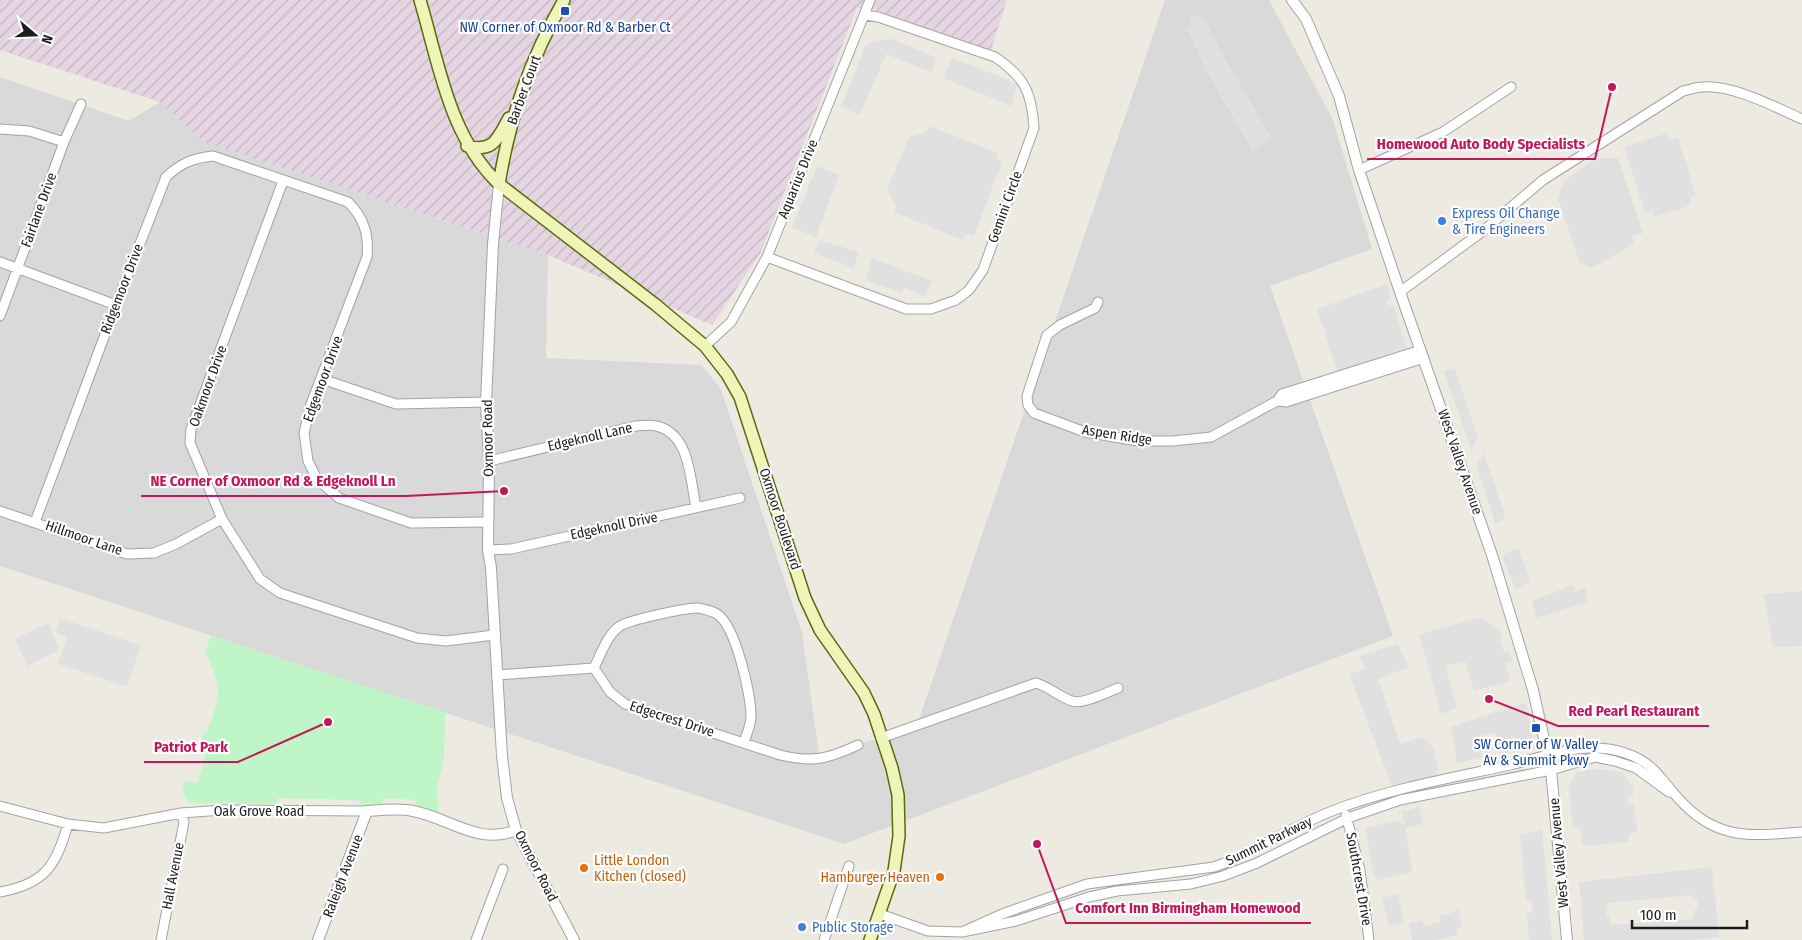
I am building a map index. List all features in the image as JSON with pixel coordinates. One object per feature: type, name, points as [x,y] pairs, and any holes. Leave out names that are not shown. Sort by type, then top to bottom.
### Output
[{"type":"main road","points":[[420,0],[451,110],[467,146],[484,170],[499,184]]},
{"type":"main road","name":"Barber Court","points":[[499,184],[515,108],[547,30],[564,0]]},
{"type":"main road","points":[[467,146],[479,149],[487,148],[496,141],[515,108]]},
{"type":"main road","name":"Oxmoor Boulevard","points":[[499,184],[656,305],[705,346],[727,374],[740,397],[805,598],[820,630],[864,693],[881,738],[898,794],[899,836],[894,872],[870,940]]},
{"type":"street","name":"Aquarius Drive","points":[[705,346],[731,322],[767,257],[870,0]]},
{"type":"street","name":"West Valley Avenue","points":[[1292,0],[1306,19],[1339,96],[1360,170],[1400,292],[1492,555],[1539,712],[1551,770],[1567,940]]},
{"type":"street","name":"Gemini Circle","points":[[767,257],[906,309],[930,309],[956,300],[969,290],[982,270],[1034,128],[1032,104],[1026,86],[1010,67],[995,57],[878,17],[864,15]]},
{"type":"street","points":[[1360,170],[1443,132],[1510,87]]},
{"type":"street","points":[[1400,292],[1480,233],[1543,180],[1683,91],[1702,87],[1722,88],[1770,104],[1802,119]]},
{"type":"street","name":"Fairlane Drive","points":[[0,316],[64,142],[81,104]]},
{"type":"street","points":[[0,129],[29,131],[64,142]]},
{"type":"street","name":"Ridgemoor Drive","points":[[35,522],[166,177],[180,164],[194,158],[213,156],[283,181]]},
{"type":"street","name":"Edgemoor Drive","points":[[283,181],[348,202],[366,227],[368,243],[367,257],[311,404],[304,433],[308,461],[317,478],[339,498],[411,523],[488,522]]},
{"type":"street","name":"Oakmoor Drive","points":[[283,181],[191,429],[190,443],[222,518],[260,579],[280,593],[417,638],[446,641],[494,635]]},
{"type":"street","name":"Oxmoor Road","points":[[499,184],[493,244],[486,402],[489,460],[488,550],[492,568],[494,635],[502,756],[507,798],[516,830],[574,940]]},
{"type":"street","points":[[0,262],[116,305]]},
{"type":"street","name":"Aspen Ridge","points":[[1098,302],[1095,308],[1060,325],[1048,335],[1027,396],[1028,404],[1034,413],[1085,432],[1138,441],[1173,441],[1211,437],[1277,401],[1282,394],[1301,392],[1422,354]]},
{"type":"street","points":[[322,379],[396,404],[486,402]]},
{"type":"street","name":"Edgeknoll Lane","points":[[489,460],[636,426],[655,426],[668,431],[679,441],[685,454],[696,507]]},
{"type":"street","name":"Edgeknoll Drive","points":[[488,550],[511,549],[740,498]]},
{"type":"street","name":"Hillmoor Lane","points":[[0,511],[127,554],[154,553],[176,544],[222,518]]},
{"type":"street","points":[[497,675],[594,668],[610,636],[621,626],[646,618],[697,608],[716,614],[727,624],[732,635],[750,698],[751,719],[744,743]]},
{"type":"street","name":"Edgecrest Drive","points":[[594,668],[610,692],[624,704],[744,743],[806,760],[820,760],[858,744]]},
{"type":"street","points":[[881,738],[1036,683],[1048,687],[1073,702],[1081,702],[1118,688]]},
{"type":"street","name":"Summit Parkway","points":[[962,932],[1002,914],[1087,884],[1214,867],[1333,811],[1397,791],[1548,755],[1590,748],[1623,752],[1646,763],[1658,772],[1678,798]]},
{"type":"street","name":"Summit Parkway","points":[[880,914],[928,931],[962,932],[1016,922],[1090,897],[1117,891],[1191,884],[1223,876],[1256,863],[1348,818],[1400,800],[1551,770],[1595,757],[1636,768],[1678,798]]},
{"type":"street","points":[[1678,798],[1698,818],[1730,833],[1752,836],[1802,832]]},
{"type":"street","name":"Oak Grove Road","points":[[0,806],[68,824],[104,828],[181,813],[223,810],[367,812],[398,810],[414,811],[485,836],[504,835],[516,830]]},
{"type":"street","points":[[1341,809],[1348,818]]},
{"type":"street","name":"Raleigh Avenue","points":[[318,940],[367,812]]},
{"type":"street","name":"Hall Avenue","points":[[161,940],[184,822],[181,813]]},
{"type":"street","name":"Southcrest Drive","points":[[1348,818],[1360,870],[1369,940]]},
{"type":"street","points":[[0,892],[20,888],[34,881],[46,871],[60,852],[68,824]]},
{"type":"street","points":[[824,940],[850,866]]},
{"type":"street","points":[[476,940],[503,869]]},
{"type":"shaded area","points":[[0,0],[1007,0],[991,50],[875,10],[857,8],[760,254],[712,325],[548,255],[204,142],[160,102],[0,50]]},
{"type":"shaded area","points":[[1165,0],[1269,0],[1333,120],[1372,249],[1270,286],[1393,636],[844,844],[0,566],[0,77],[129,121],[160,102],[204,142],[548,255],[546,358],[702,365],[721,390],[802,633],[819,754],[897,734],[918,722]]},
{"type":"shaded area","points":[[1202,14],[1219,48],[1272,139],[1253,151],[1206,71],[1187,28],[1192,25],[1190,18]]},
{"type":"shaded area","points":[[893,39],[937,58],[931,72],[886,54],[860,115],[841,107],[865,46],[873,41]]},
{"type":"shaded area","points":[[952,58],[1009,80],[1017,87],[1011,106],[943,78]]},
{"type":"shaded area","points":[[929,126],[998,153],[996,159],[1002,162],[974,236],[966,234],[963,240],[894,212],[896,206],[887,189],[909,137],[926,132]]},
{"type":"shaded area","points":[[1667,133],[1670,140],[1678,137],[1696,195],[1690,198],[1691,205],[1654,217],[1652,210],[1645,213],[1624,147]]},
{"type":"shaded area","points":[[1597,158],[1618,158],[1643,233],[1632,236],[1634,244],[1592,268],[1580,263],[1558,199],[1564,181]]},
{"type":"shaded area","points":[[817,166],[839,175],[816,237],[792,228]]},
{"type":"shaded area","points":[[820,240],[859,252],[853,268],[814,253]]},
{"type":"shaded area","points":[[872,258],[932,281],[925,296],[904,288],[901,293],[865,280]]},
{"type":"shaded area","points":[[1387,284],[1390,299],[1386,301],[1389,306],[1393,305],[1407,348],[1338,373],[1317,309]]},
{"type":"shaded area","points":[[1455,368],[1478,439],[1471,450],[1444,371]]},
{"type":"shaded area","points":[[1484,453],[1505,515],[1503,520],[1495,523],[1476,465]]},
{"type":"shaded area","points":[[1519,548],[1530,582],[1515,589],[1502,555]]},
{"type":"shaded area","points":[[1573,585],[1575,592],[1585,588],[1589,602],[1536,618],[1532,601]]},
{"type":"shaded area","points":[[1802,591],[1802,646],[1773,647],[1764,594]]},
{"type":"shaded area","points":[[1481,617],[1503,633],[1500,641],[1504,651],[1510,652],[1512,662],[1506,663],[1511,681],[1474,691],[1465,661],[1445,666],[1457,708],[1441,714],[1419,635]]},
{"type":"shaded area","points":[[60,618],[141,645],[127,687],[58,664],[67,637],[55,632]]},
{"type":"shaded area","points":[[48,623],[60,650],[27,666],[15,639]]},
{"type":"shaded area","points":[[1398,644],[1409,667],[1378,679],[1400,744],[1422,737],[1433,747],[1438,768],[1435,776],[1392,786],[1349,674],[1365,669],[1360,656]]},
{"type":"shaded area","points":[[1525,703],[1536,747],[1501,754],[1497,733],[1479,736],[1482,758],[1457,763],[1451,727]]},
{"type":"shaded area","points":[[1598,769],[1622,772],[1633,788],[1633,796],[1627,797],[1628,804],[1634,804],[1637,832],[1629,834],[1629,842],[1582,846],[1580,827],[1573,827],[1569,788],[1576,772]]},
{"type":"shaded area","points":[[1419,807],[1423,824],[1406,828],[1405,826],[1412,868],[1411,872],[1380,880],[1374,877],[1365,828],[1397,821],[1405,825],[1402,812]]},
{"type":"shaded area","points":[[1542,829],[1552,940],[1529,940],[1527,913],[1533,912],[1532,901],[1526,901],[1520,835]]},
{"type":"shaded area","points":[[1712,867],[1719,937],[1690,940],[1584,940],[1579,882]],"holes":[[[1692,895],[1693,899],[1697,899],[1698,909],[1694,910],[1694,919],[1610,925],[1609,915],[1606,915],[1608,903]]]},
{"type":"shaded area","points":[[1398,894],[1404,922],[1389,926],[1382,898]]},
{"type":"shaded area","points":[[1458,908],[1462,927],[1457,928],[1458,935],[1435,940],[1412,940],[1409,924],[1422,920],[1425,926],[1440,922],[1440,916],[1452,913]]},
{"type":"green space","points":[[211,636],[445,712],[444,761],[437,786],[439,814],[415,805],[416,800],[383,798],[382,804],[360,806],[359,800],[278,798],[277,804],[189,803],[183,792],[184,781],[198,783],[206,755],[201,753],[203,745],[200,744],[204,731],[207,732],[217,699],[218,691],[215,675],[205,652]]},
{"type":"place","name":"NW Corner of Oxmoor Rd & Barber Ct","points":[[565,11]]},
{"type":"place","name":"Homewood Auto Body Specialists","points":[[1612,87]]},
{"type":"place","name":"Express Oil Change & Tire Engineers","points":[[1442,221]]},
{"type":"place","name":"NE Corner of Oxmoor Rd & Edgeknoll Ln","points":[[504,491]]},
{"type":"place","name":"Red Pearl Restaurant","points":[[1489,699]]},
{"type":"place","name":"Patriot Park","points":[[328,722]]},
{"type":"place","name":"SW Corner of W Valley Av & Summit Pkwy","points":[[1536,728]]},
{"type":"place","name":"Comfort Inn Birmingham Homewood","points":[[1037,844]]},
{"type":"place","name":"Little London Kitchen (closed)","points":[[584,868]]},
{"type":"place","name":"Hamburger Heaven","points":[[940,877]]},
{"type":"place","name":"Public Storage","points":[[802,927]]}]
